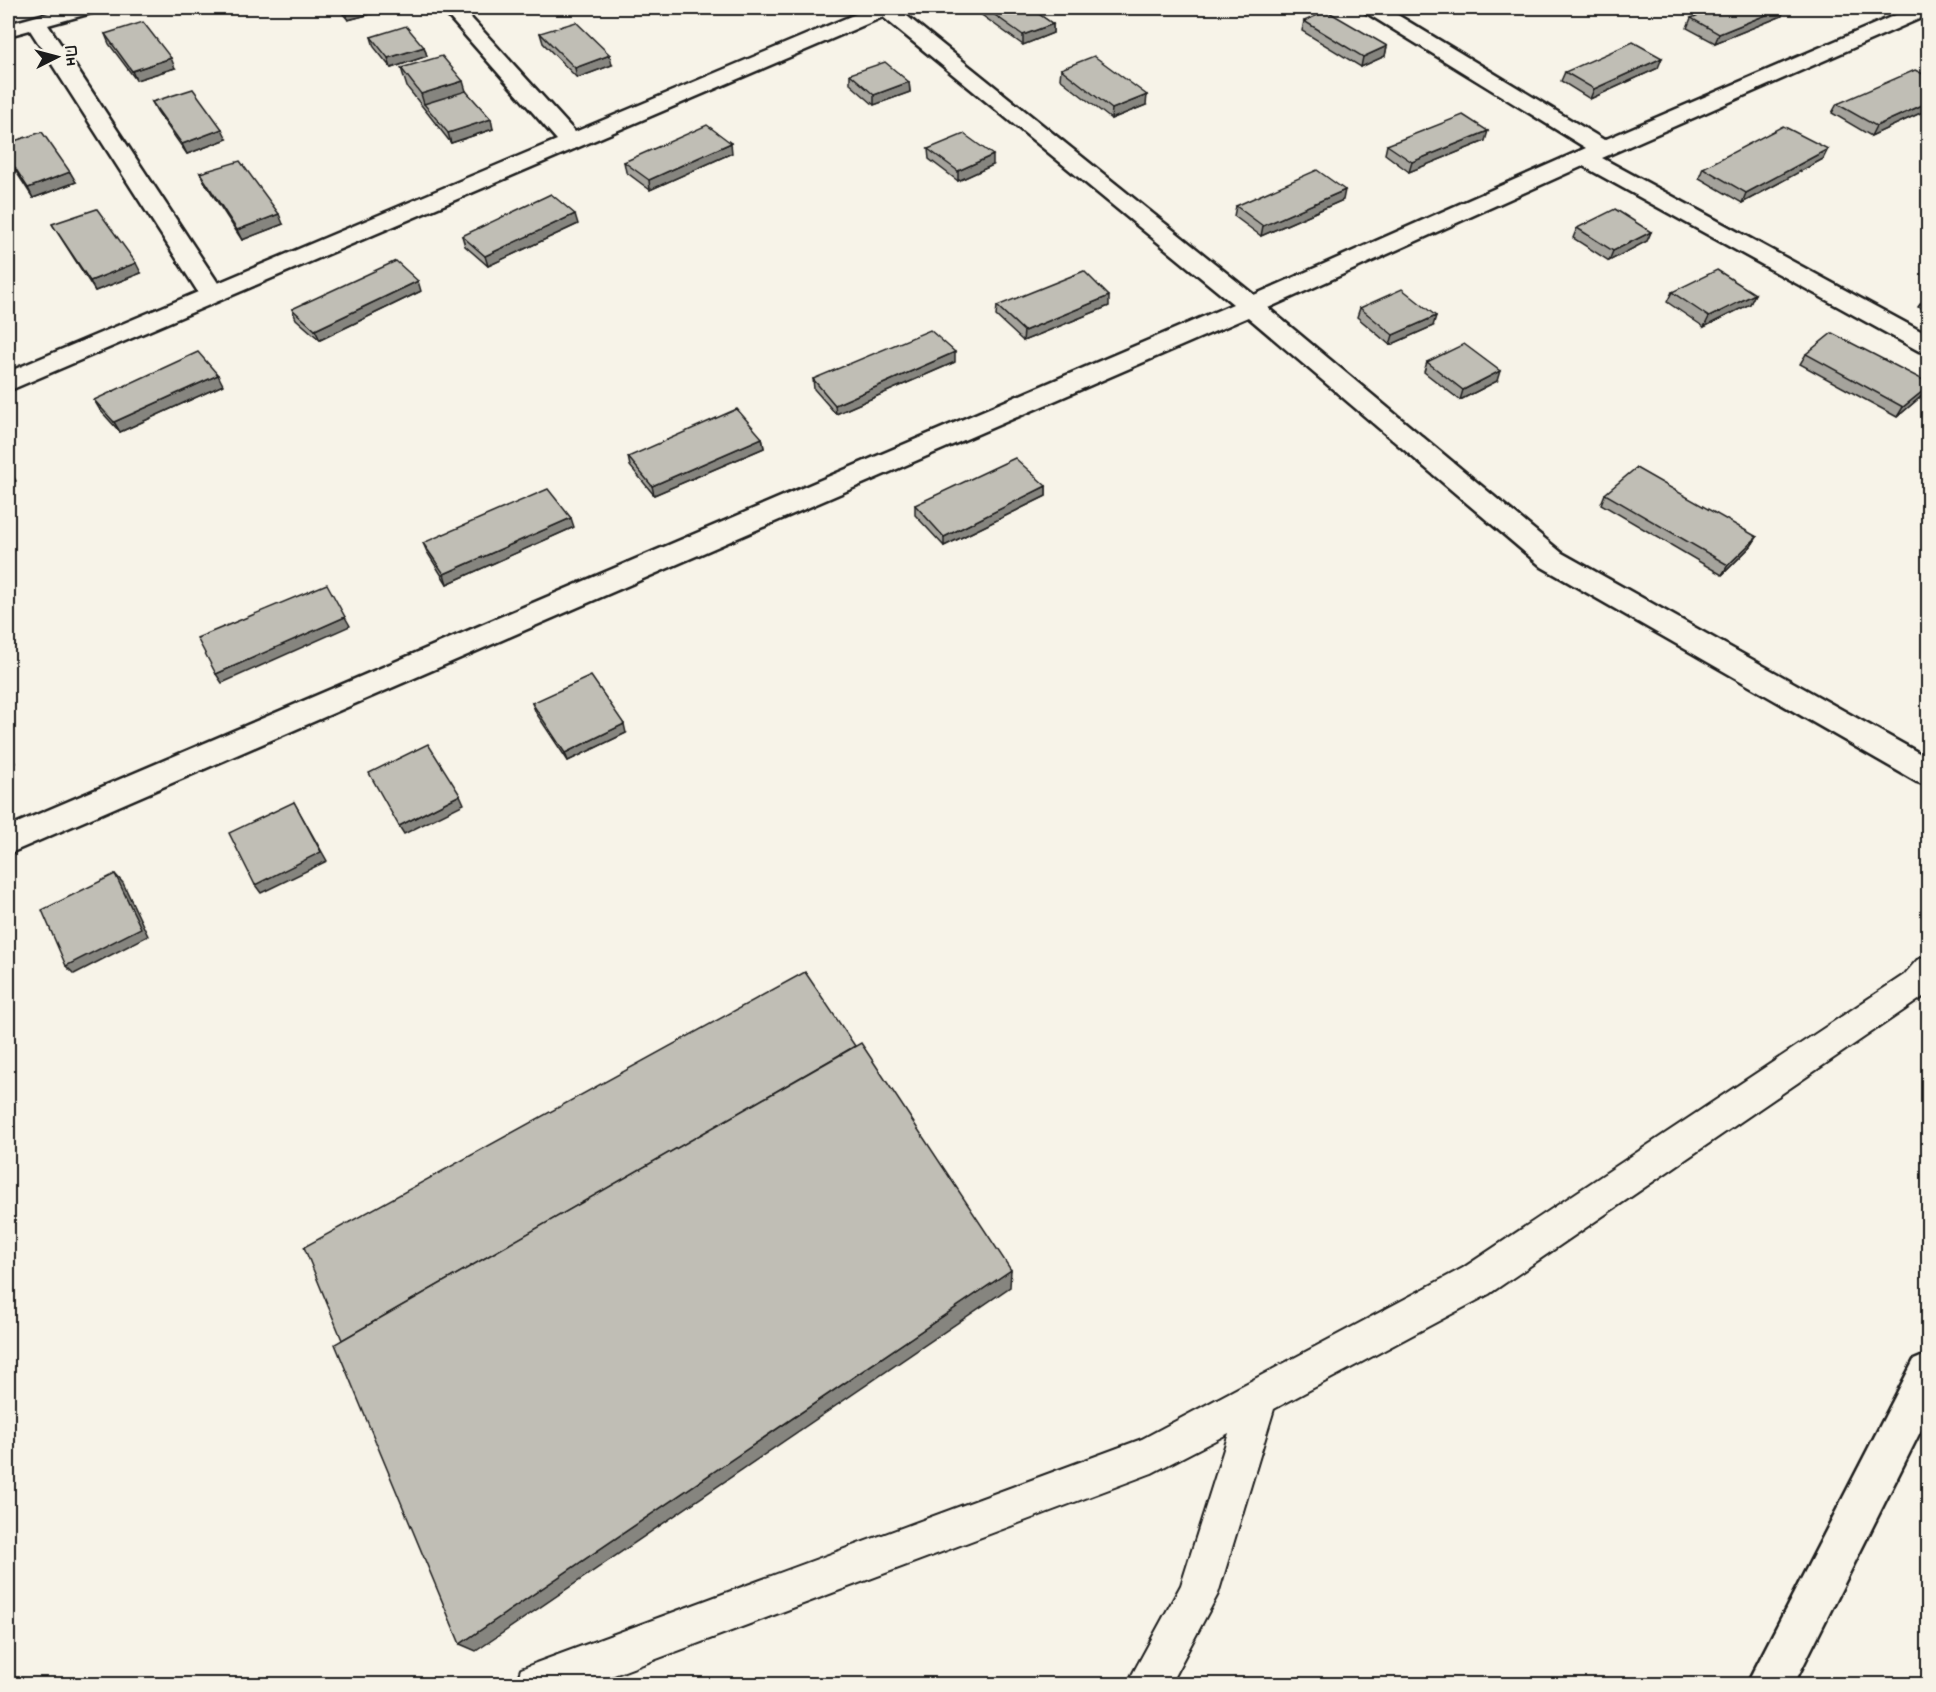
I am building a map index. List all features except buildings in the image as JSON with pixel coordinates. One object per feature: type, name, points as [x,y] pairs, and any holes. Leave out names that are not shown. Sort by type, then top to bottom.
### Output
[{"type":"street","points":[[8,30],[88,8]]},
{"type":"street","points":[[451,8],[571,142]]},
{"type":"street","points":[[8,382],[886,8],[1251,306],[1552,560],[1929,773]]},
{"type":"street","points":[[1372,8],[1593,153],[1929,345]]},
{"type":"street","points":[[8,841],[1251,306],[1593,153],[1928,8]]},
{"type":"street","points":[[35,22],[213,295]]},
{"type":"street","points":[[1770,1684],[1929,1374]]},
{"type":"lane","points":[[536,1684],[1152,1454],[1476,1281],[1915,985],[1929,970]]},
{"type":"lane","points":[[1148,1684],[1198,1594],[1260,1395]]}]
